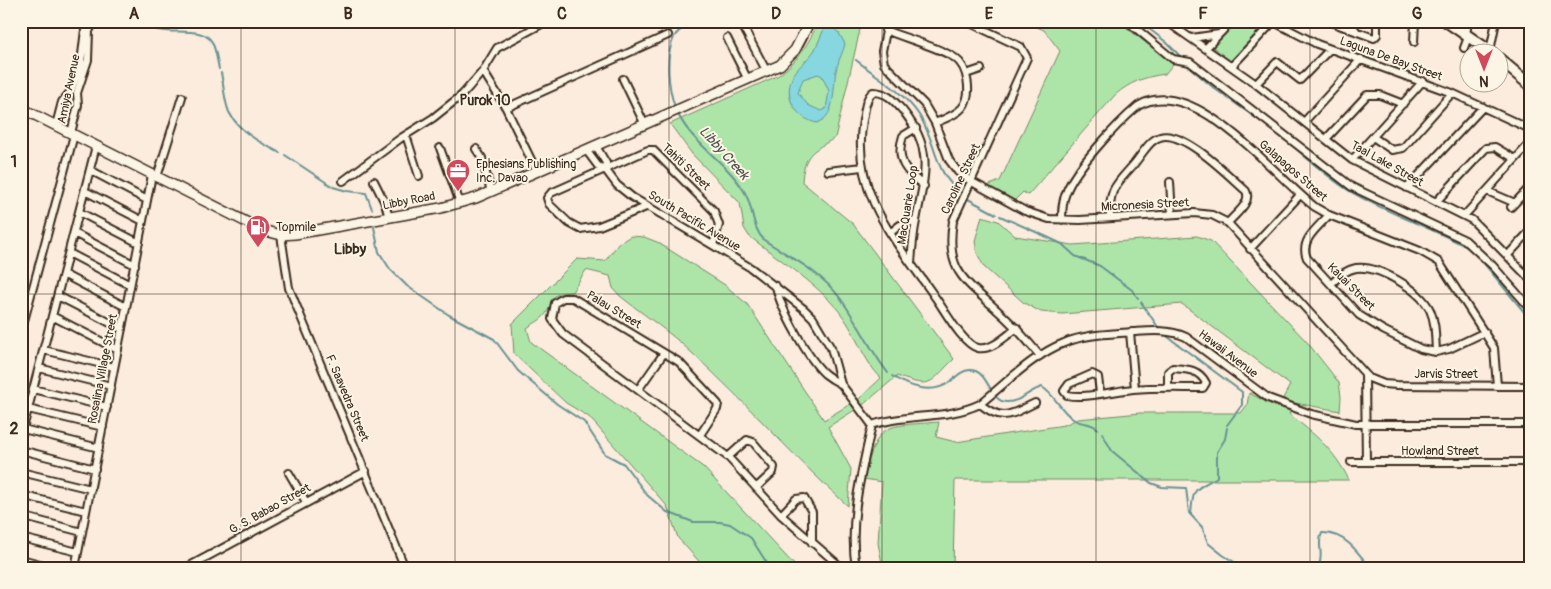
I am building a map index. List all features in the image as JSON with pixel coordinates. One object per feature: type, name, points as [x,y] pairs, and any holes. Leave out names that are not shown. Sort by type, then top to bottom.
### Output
[{"type":"main road","name":"Libby Road","points":[[21,108],[262,230],[281,234],[301,234],[460,203],[491,192],[767,72],[780,65],[796,50],[810,21]]},
{"type":"main road","points":[[1449,22],[1476,42]]},
{"type":"main road","points":[[1508,66],[1529,82]]},
{"type":"street","name":"Amiya Avenue","points":[[21,332],[73,134],[78,109],[74,92],[81,63],[86,21]]},
{"type":"street","name":"Amiya Avenue","points":[[56,126],[62,102],[74,92],[87,64],[89,35],[95,21]]},
{"type":"street","points":[[343,181],[450,105],[470,88],[483,72],[497,48],[547,21]]},
{"type":"street","points":[[740,21],[767,72]]},
{"type":"street","name":"Micronesia Street","points":[[888,21],[885,30],[882,60],[888,69],[913,87],[935,123],[949,160],[958,172],[972,182],[1025,211],[1044,217],[1062,220],[1203,214],[1228,223],[1365,374]]},
{"type":"street","name":"Caroline Street","points":[[966,21],[1021,47],[1027,58],[953,221],[950,237],[952,255],[962,279],[1017,328],[1040,356]]},
{"type":"street","points":[[1127,21],[1173,59],[1190,62],[1352,186],[1465,240],[1493,266],[1530,308]]},
{"type":"street","name":"Taal Lake Street","points":[[1166,21],[1232,66],[1352,160],[1479,225],[1530,279]]},
{"type":"street","points":[[1206,48],[1232,21]]},
{"type":"street","points":[[1232,66],[1272,21]]},
{"type":"street","name":"Laguna De Bay Street","points":[[1272,21],[1330,49],[1423,81],[1530,129]]},
{"type":"street","points":[[1328,21],[1372,38],[1376,37],[1377,21]]},
{"type":"street","points":[[1349,21],[1358,33]]},
{"type":"street","points":[[1414,42],[1415,21]]},
{"type":"street","points":[[1466,42],[1468,21]]},
{"type":"street","points":[[1492,42],[1496,21]]},
{"type":"street","points":[[885,30],[954,58],[966,74],[968,92],[964,105],[957,112],[935,123]]},
{"type":"street","points":[[1190,38],[1220,34]]},
{"type":"street","points":[[506,108],[668,35]]},
{"type":"street","points":[[728,38],[748,80]]},
{"type":"street","points":[[1256,84],[1277,62],[1300,80],[1330,49]]},
{"type":"street","points":[[1304,122],[1361,60]]},
{"type":"street","points":[[966,74],[980,69]]},
{"type":"street","points":[[483,72],[506,108],[537,172]]},
{"type":"street","points":[[623,79],[645,126]]},
{"type":"street","points":[[1352,160],[1423,81]]},
{"type":"street","name":"MacQuarie Loop","points":[[911,263],[916,220],[924,186],[925,154],[916,128],[890,97],[877,92],[870,94],[860,137],[862,167],[872,204],[911,263],[972,346],[981,349],[989,348],[1017,328]]},
{"type":"street","points":[[1373,137],[1388,148],[1395,150],[1403,148],[1452,93]]},
{"type":"street","points":[[1326,139],[1366,95],[1380,95],[1403,104]]},
{"type":"street","name":"Rosalina Village Street","points":[[75,568],[147,200],[182,98]]},
{"type":"street","name":"Galapagos Street","points":[[1062,220],[1064,198],[1072,181],[1132,111],[1144,102],[1154,100],[1176,101],[1221,123],[1300,195],[1329,215],[1431,256],[1447,272],[1484,332],[1496,356],[1497,386]]},
{"type":"street","points":[[1407,188],[1483,107]]},
{"type":"street","points":[[916,128],[903,136],[900,153],[903,167],[924,186]]},
{"type":"street","points":[[406,135],[419,176]]},
{"type":"street","points":[[1110,218],[1109,200],[1114,188],[1154,140],[1167,136],[1187,143],[1246,191],[1247,202],[1228,223]]},
{"type":"street","points":[[1464,216],[1530,143]]},
{"type":"street","points":[[96,146],[22,432],[99,448]]},
{"type":"street","name":"South Pacific Avenue","points":[[596,146],[606,162],[605,170]]},
{"type":"street","points":[[1436,202],[1486,148],[1495,147],[1515,159]]},
{"type":"street","points":[[440,148],[460,203]]},
{"type":"street","points":[[476,149],[482,158],[491,192]]},
{"type":"street","name":"South Pacific Avenue","points":[[586,150],[598,166],[605,170],[623,190],[776,286],[813,318],[826,337],[835,358],[841,384]]},
{"type":"street","name":"Tahiti Street","points":[[605,170],[648,150],[654,151],[714,211],[719,225],[713,245]]},
{"type":"street","points":[[828,171],[862,167]]},
{"type":"street","points":[[90,170],[147,200]]},
{"type":"street","points":[[605,170],[551,193],[548,201],[572,226],[580,228],[599,226],[646,206]]},
{"type":"street","points":[[374,181],[385,203],[389,218]]},
{"type":"street","points":[[1170,182],[1172,214]]},
{"type":"street","points":[[1487,190],[1513,205],[1530,188]]},
{"type":"street","points":[[85,191],[143,221]]},
{"type":"street","points":[[1250,249],[1300,195]]},
{"type":"street","points":[[79,212],[139,243]]},
{"type":"street","name":"Kauai Street","points":[[1329,215],[1303,247],[1307,258],[1359,315],[1383,330],[1421,349],[1436,352]]},
{"type":"street","points":[[890,232],[904,223],[916,220]]},
{"type":"street","points":[[1508,255],[1530,231]]},
{"type":"street","points":[[74,233],[134,265]]},
{"type":"street","name":"F. Saavedra Street","points":[[281,234],[289,288],[405,568]]},
{"type":"street","points":[[68,253],[130,285]]},
{"type":"street","points":[[1331,284],[1343,273],[1358,268],[1379,273],[1409,287],[1423,299],[1432,314],[1436,352],[1449,349],[1484,332]]},
{"type":"street","points":[[63,274],[126,307]]},
{"type":"street","name":"South Pacific Avenue","points":[[776,286],[783,310],[816,363],[823,373],[841,384],[872,425]]},
{"type":"street","points":[[58,296],[122,329]]},
{"type":"street","name":"Palau Street","points":[[700,435],[717,410],[718,404],[684,366],[573,298],[563,298],[555,303],[552,318],[557,328],[728,457],[781,515],[842,568]]},
{"type":"street","points":[[52,316],[118,350]]},
{"type":"street","points":[[1130,332],[1134,389]]},
{"type":"street","name":"Hawaii Avenue","points":[[872,425],[896,418],[957,413],[980,404],[1050,350],[1075,339],[1130,332],[1177,332],[1276,402],[1311,414],[1365,424],[1530,424]]},
{"type":"street","points":[[21,340],[21,356]]},
{"type":"street","points":[[44,350],[114,367]]},
{"type":"street","points":[[638,390],[664,353]]},
{"type":"street","points":[[39,368],[111,386]]},
{"type":"street","points":[[1100,393],[1098,377],[1092,374],[1069,384],[1064,391],[1069,396],[1100,393],[1134,389],[1203,388],[1206,384],[1202,377],[1192,370],[1173,368],[1168,372],[1168,388]]},
{"type":"street","points":[[1365,374],[1366,462]]},
{"type":"street","name":"Jarvis Street","points":[[1365,374],[1384,384],[1397,385],[1530,386]]},
{"type":"street","points":[[33,389],[106,407]]},
{"type":"street","points":[[980,404],[995,414],[1004,416],[1035,403]]},
{"type":"street","points":[[28,409],[103,427]]},
{"type":"street","points":[[856,568],[854,539],[858,490],[872,425]]},
{"type":"street","points":[[728,457],[746,440],[753,442],[774,468],[756,488]]},
{"type":"street","points":[[21,450],[95,468]]},
{"type":"street","name":"Howland Street","points":[[1351,462],[1530,462]]},
{"type":"street","points":[[21,472],[91,489]]},
{"type":"street","name":"G. S. Babao Street","points":[[186,568],[306,502],[366,472]]},
{"type":"street","points":[[289,473],[306,502]]},
{"type":"street","points":[[21,495],[86,511]]},
{"type":"street","points":[[781,515],[796,499],[804,498],[812,512],[812,543]]},
{"type":"street","points":[[21,516],[82,532]]},
{"type":"street","points":[[21,538],[78,552]]},
{"type":"street","points":[[21,559],[55,568]]},
{"type":"green space","points":[[819,21],[862,21],[835,138],[820,146],[807,159],[802,182],[853,224],[954,359],[935,378],[925,383],[897,376],[864,404],[828,427],[851,469],[848,506],[684,345],[620,296],[613,288],[610,276],[586,270],[572,292],[558,294],[554,297],[544,316],[527,328],[531,342],[703,467],[797,568],[705,568],[678,538],[667,506],[589,417],[566,403],[514,354],[512,324],[577,259],[605,261],[619,243],[631,236],[644,237],[657,242],[725,285],[747,304],[824,420],[860,398],[881,378],[868,362],[844,318],[828,299],[807,280],[749,236],[744,228],[740,203],[692,154],[670,124],[777,76],[791,65],[802,52]]},
{"type":"green space","points":[[1023,21],[1118,21],[1173,64],[1165,74],[1138,81],[1115,95],[1028,195],[1023,192],[1014,201],[987,186],[1000,181],[1060,51],[1044,30]]},
{"type":"green space","points":[[1235,21],[1266,21],[1267,24],[1231,62],[1213,47]]},
{"type":"green space","points":[[982,216],[998,221],[1015,236],[1073,245],[1197,236],[1211,241],[1307,342],[1339,383],[1340,411],[1295,403],[1289,414],[1330,451],[1349,480],[955,480],[953,568],[883,568],[878,543],[882,482],[864,479],[874,446],[879,436],[886,430],[905,425],[939,422],[936,437],[956,442],[1064,425],[1078,419],[1140,413],[1241,413],[1247,405],[1249,393],[1278,408],[1290,385],[1182,304],[1062,314],[1041,312],[1024,303],[984,267],[977,253],[975,241]]},
{"type":"water","points":[[827,23],[839,33],[845,44],[837,67],[831,106],[824,119],[817,123],[803,117],[798,112],[789,93],[792,78],[814,51]],"holes":[[[818,74],[822,76],[829,91],[826,109],[821,111],[808,105],[798,93],[803,79]]]},
{"type":"waterway","points":[[140,21],[148,27],[158,30],[198,33],[206,36],[212,42],[219,69]]},
{"type":"waterway","name":"Libby Creek","points":[[675,107],[669,82],[669,53],[674,37],[691,21]]},
{"type":"waterway","points":[[1139,21],[1166,42],[1182,58]]},
{"type":"waterway","points":[[856,60],[898,92],[913,107],[930,136],[940,167],[945,176],[962,194]]},
{"type":"waterway","points":[[1186,64],[1215,89],[1266,125]]},
{"type":"waterway","points":[[221,73],[226,103],[233,119],[251,136],[280,153]]},
{"type":"waterway","name":"Libby Creek","points":[[678,114],[692,135],[729,171],[744,191],[757,229],[764,240],[824,280],[840,298],[888,373]]},
{"type":"waterway","points":[[1282,137],[1322,171],[1363,199],[1472,250]]},
{"type":"waterway","points":[[285,155],[333,187],[366,193],[372,209]]},
{"type":"waterway","points":[[968,199],[996,214]]},
{"type":"waterway","points":[[1000,216],[1062,244],[1075,256],[1100,266],[1132,290],[1138,298]]},
{"type":"waterway","points":[[374,227],[379,252],[390,269],[407,286],[449,315],[494,339],[518,371],[557,404],[584,422],[605,454],[624,464],[647,495],[667,512],[693,522],[730,524],[751,538],[770,568]]},
{"type":"waterway","points":[[1477,255],[1530,319]]},
{"type":"waterway","points":[[1141,302],[1158,327]]},
{"type":"waterway","points":[[1164,334],[1242,392],[1242,405],[1227,425]]},
{"type":"waterway","name":"Libby Creek","points":[[892,376],[913,386],[928,389],[943,386],[964,371],[976,371],[985,380],[996,397],[1006,402],[1011,402],[1042,387],[1073,419],[1098,429]]},
{"type":"waterway","points":[[1191,515],[1196,490],[1217,477],[1217,452],[1225,439],[1227,428]]},
{"type":"waterway","name":"Libby Creek","points":[[1102,433],[1112,451],[1151,483],[1162,487],[1186,488],[1189,513],[1202,527],[1208,543],[1244,568]]},
{"type":"waterway","name":"Libby Creek","points":[[1318,568],[1321,558],[1320,537],[1322,533],[1344,539],[1370,568]]},
{"type":"place","name":"Ephesians Publishing Inc. Davao","points":[[458,192]]},
{"type":"place","name":"Topmile","points":[[258,248]]},
{"type":"district","name":"Purok 10","points":[[485,100]]},
{"type":"district","name":"Libby","points":[[350,249]]}]
